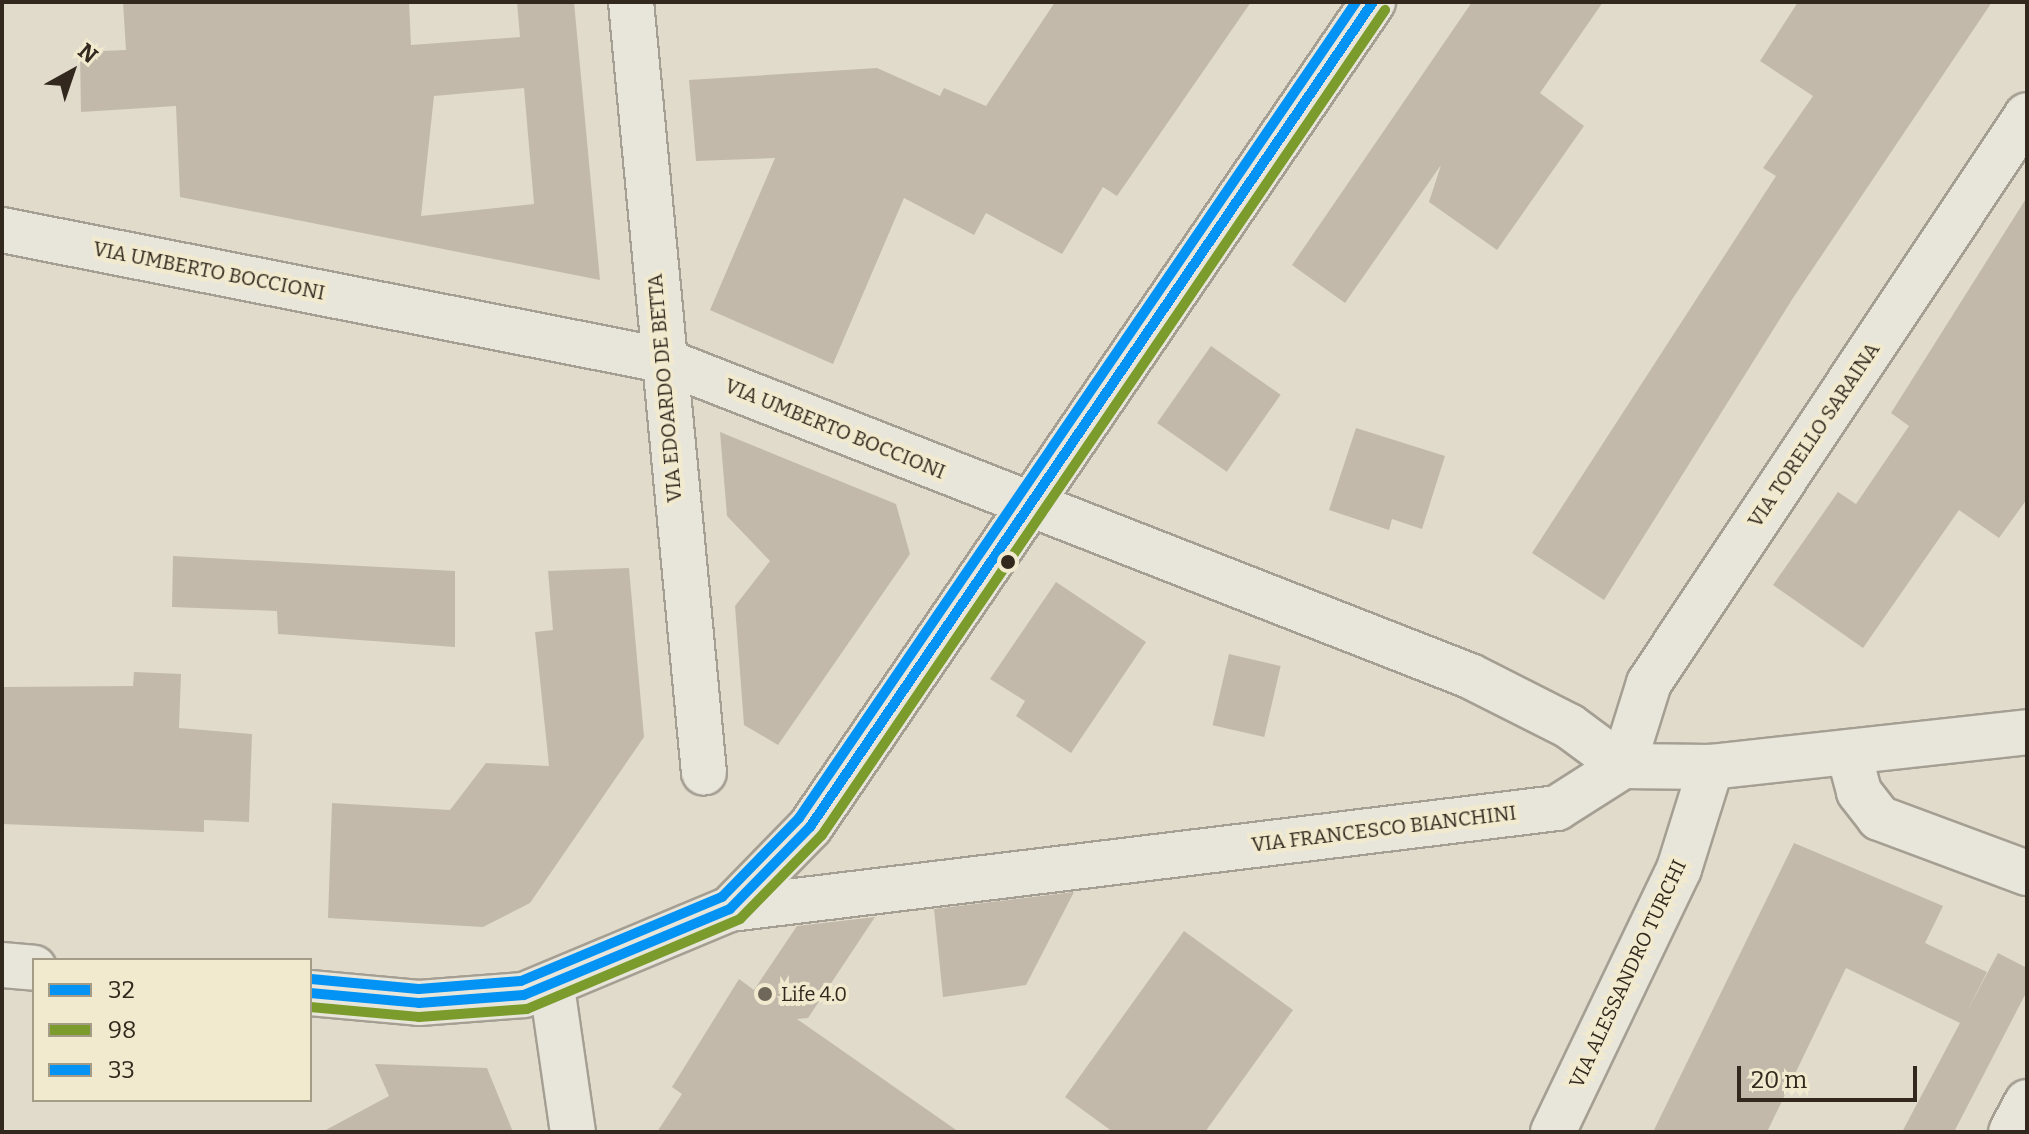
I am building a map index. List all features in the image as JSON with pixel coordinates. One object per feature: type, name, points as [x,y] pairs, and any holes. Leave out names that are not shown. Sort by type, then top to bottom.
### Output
[{"type":"street","name":"VIA EDOARDO DE BETTA","points":[[631,2],[662,360],[704,773]]},
{"type":"street","points":[[312,993],[419,1003],[552,987],[730,909],[810,827],[1033,508],[1373,2]]},
{"type":"street","name":"VIA TORELLO SARAINA","points":[[1623,766],[1649,683],[2027,115]]},
{"type":"street","name":"VIA UMBERTO BOCCIONI","points":[[2,230],[662,360],[1033,508],[1470,676],[1569,726],[1623,766]]},
{"type":"street","points":[[1623,766],[1711,767],[2027,732]]},
{"type":"street","points":[[1849,754],[1859,792],[1879,818],[2027,873]]},
{"type":"street","name":"VIA FRANCESCO BIANCHINI","points":[[730,909],[1557,808],[1623,766]]},
{"type":"street","name":"VIA ALESSANDRO TURCHI","points":[[1553,1132],[1679,869],[1711,767]]},
{"type":"street","points":[[2,965],[32,968]]},
{"type":"street","points":[[552,987],[573,1132]]},
{"type":"street","points":[[2011,1132],[2027,1102]]},
{"type":"building","points":[[123,2],[409,2],[411,45],[520,37],[517,2],[574,2],[600,280],[180,197],[176,106],[81,112],[80,52],[126,50]],"holes":[[[524,88],[534,204],[421,216],[434,96]]]},
{"type":"building","points":[[1055,2],[1251,2],[1117,196],[1103,187],[1062,254],[986,213],[974,235],[904,198],[833,364],[710,310],[775,158],[696,161],[689,80],[877,68],[940,96],[944,88],[986,106]]},
{"type":"building","points":[[1472,2],[1603,2],[1540,93],[1584,126],[1497,250],[1429,202],[1441,165],[1345,303],[1292,265]]},
{"type":"building","points":[[1798,2],[1992,2],[1793,298],[1604,600],[1532,553],[1776,176],[1763,168],[1813,96],[1760,61]]},
{"type":"building","points":[[2027,197],[2027,499],[1999,538],[1959,510],[1863,648],[1773,585],[1838,492],[1856,504],[1909,426],[1891,413]]},
{"type":"building","points":[[1211,346],[1281,395],[1227,472],[1157,423]]},
{"type":"building","points":[[1356,428],[1445,456],[1422,529],[1392,519],[1389,530],[1329,510]]},
{"type":"building","points":[[720,432],[896,504],[910,554],[778,745],[744,725],[735,606],[770,561],[727,516]]},
{"type":"building","points":[[173,556],[455,571],[455,647],[278,634],[277,611],[172,607]]},
{"type":"building","points":[[629,568],[644,737],[530,903],[483,927],[328,918],[332,803],[450,810],[486,763],[549,766],[535,632],[553,630],[548,571]]},
{"type":"building","points":[[1056,582],[1146,642],[1071,753],[1016,716],[1025,701],[990,679]]},
{"type":"building","points":[[1229,654],[1281,666],[1264,737],[1213,725]]},
{"type":"building","points":[[134,672],[181,674],[179,728],[252,734],[249,822],[204,820],[204,832],[2,824],[2,687],[133,686]]},
{"type":"building","points":[[1794,843],[1943,906],[1925,943],[1987,972],[1965,1015],[1998,953],[2027,968],[2027,991],[1954,1132],[1902,1132],[1960,1023],[1846,968],[1767,1132],[1653,1132]]},
{"type":"building","points":[[1074,892],[1026,985],[943,997],[934,909]]},
{"type":"building","points":[[875,917],[808,1018],[797,1019],[959,1132],[657,1132],[682,1094],[672,1087],[739,979],[754,990],[797,926]]},
{"type":"building","points":[[1184,931],[1293,1010],[1205,1132],[1113,1132],[1065,1097]]},
{"type":"building","points":[[375,1064],[487,1068],[513,1132],[322,1132],[389,1096]]},
{"type":"transit line","name":"33","points":[[312,979],[419,989],[521,981],[722,897],[799,818],[1356,2]]},
{"type":"transit line","name":"32","points":[[312,993],[419,1003],[524,995],[730,909],[810,827],[1373,2]]},
{"type":"transit line","name":"98","points":[[312,1007],[419,1017],[527,1009],[740,919],[822,835],[1385,10]]},
{"type":"place","name":"Life 4.0","points":[[765,994]]}]
